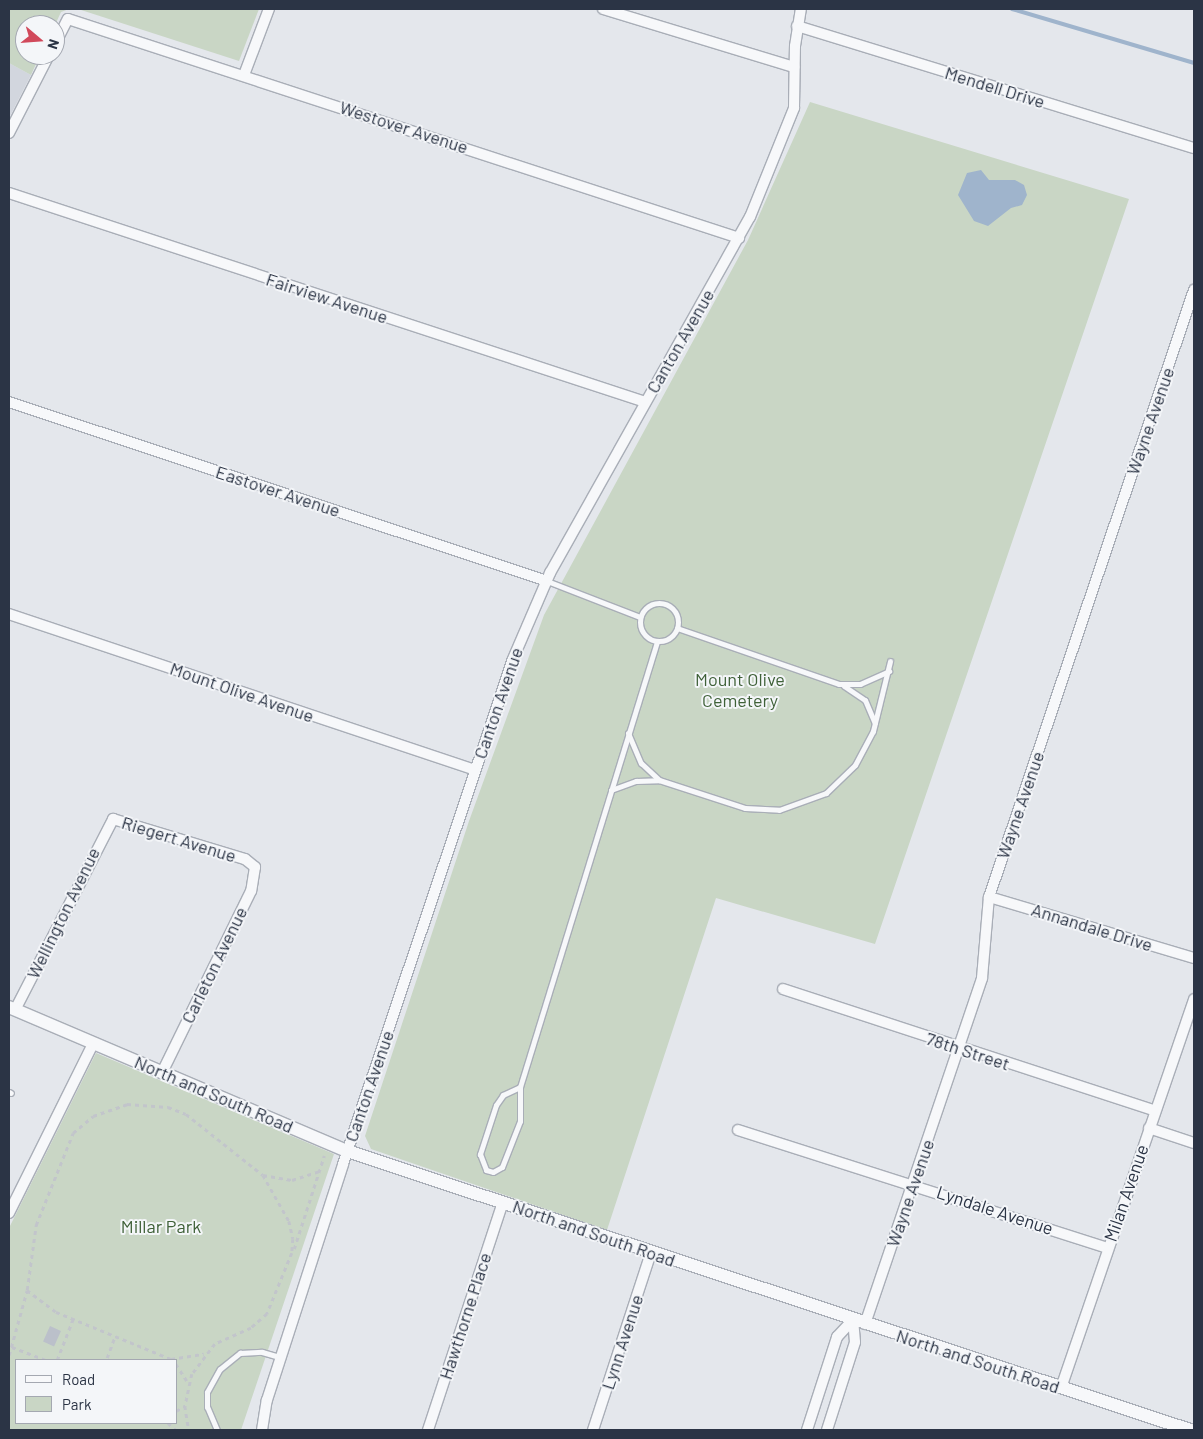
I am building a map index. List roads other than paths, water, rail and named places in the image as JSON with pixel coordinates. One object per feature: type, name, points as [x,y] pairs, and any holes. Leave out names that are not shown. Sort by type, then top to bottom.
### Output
[{"type":"street","points":[[244,75],[269,9]]},
{"type":"street","points":[[603,9],[794,67]]},
{"type":"street","name":"Canton Avenue","points":[[262,1430],[280,1357],[347,1150],[513,659],[547,582],[645,402],[739,238],[794,108],[796,26],[801,9]]},
{"type":"street","name":"Westover Avenue","points":[[65,24],[68,18],[739,238]]},
{"type":"street","name":"Mendell Drive","points":[[796,26],[1194,148]]},
{"type":"street","points":[[9,133],[44,65]]},
{"type":"street","name":"Fairview Avenue","points":[[9,193],[645,402]]},
{"type":"street","name":"Wayne Avenue","points":[[827,1430],[855,1342],[859,1322],[912,1183],[982,978],[989,896],[1190,314],[1194,290]]},
{"type":"street","name":"Eastover Avenue","points":[[9,402],[547,582]]},
{"type":"street","name":"Mount Olive Avenue","points":[[9,614],[475,770]]},
{"type":"street","name":"Riegert Avenue","points":[[113,819],[245,859]]},
{"type":"street","name":"Wellington Avenue","points":[[12,1009],[113,819]]},
{"type":"street","name":"Carleton Avenue","points":[[162,1073],[255,879],[255,867],[245,859]]},
{"type":"street","name":"Annandale Drive","points":[[989,896],[1194,958]]},
{"type":"street","name":"78th Street","points":[[782,989],[1154,1110]]},
{"type":"street","name":"Milan Avenue","points":[[1061,1388],[1154,1110],[1194,999]]},
{"type":"street","name":"North and South Road","points":[[12,1009],[347,1150],[651,1253],[1190,1430]]},
{"type":"street","points":[[9,1213],[93,1044]]},
{"type":"street","points":[[1149,1128],[1194,1142]]},
{"type":"street","name":"Lyndale Avenue","points":[[738,1130],[912,1183],[1107,1248]]},
{"type":"street","name":"Hawthorne Place","points":[[428,1430],[502,1202]]},
{"type":"street","name":"Lynn Avenue","points":[[593,1430],[651,1253]]},
{"type":"street","name":"Wayne Avenue","points":[[807,1430],[837,1337],[859,1322]]},
{"type":"lane","points":[[547,582],[640,618]]},
{"type":"lane","points":[[665,604],[677,616],[677,628],[670,638],[657,642],[641,630],[640,618],[648,607],[665,604]]},
{"type":"lane","points":[[677,628],[839,684],[865,700],[875,723]]},
{"type":"lane","points":[[520,1087],[503,1095],[496,1105],[480,1154],[486,1170],[493,1172],[502,1168],[509,1157],[520,1121],[520,1087],[657,642]]},
{"type":"lane","points":[[611,790],[636,781],[659,780],[745,808],[780,810],[810,802],[842,780],[860,757],[875,723],[890,661]]},
{"type":"lane","points":[[839,684],[860,684],[889,671]]},
{"type":"lane","points":[[628,732],[641,763],[659,780]]},
{"type":"lane","points":[[217,1430],[207,1406],[207,1392],[220,1369],[240,1353],[262,1352],[280,1357]]},
{"type":"water","points":[[981,170],[989,180],[1015,180],[1024,185],[1027,195],[1022,205],[1011,208],[988,226],[974,221],[958,195],[967,173]]},
{"type":"waterway","points":[[1012,9],[1194,63]]},
{"type":"park label","name":"Mount Olive Cemetery","points":[[740,690]]},
{"type":"park label","name":"Millar Park","points":[[161,1226]]}]
